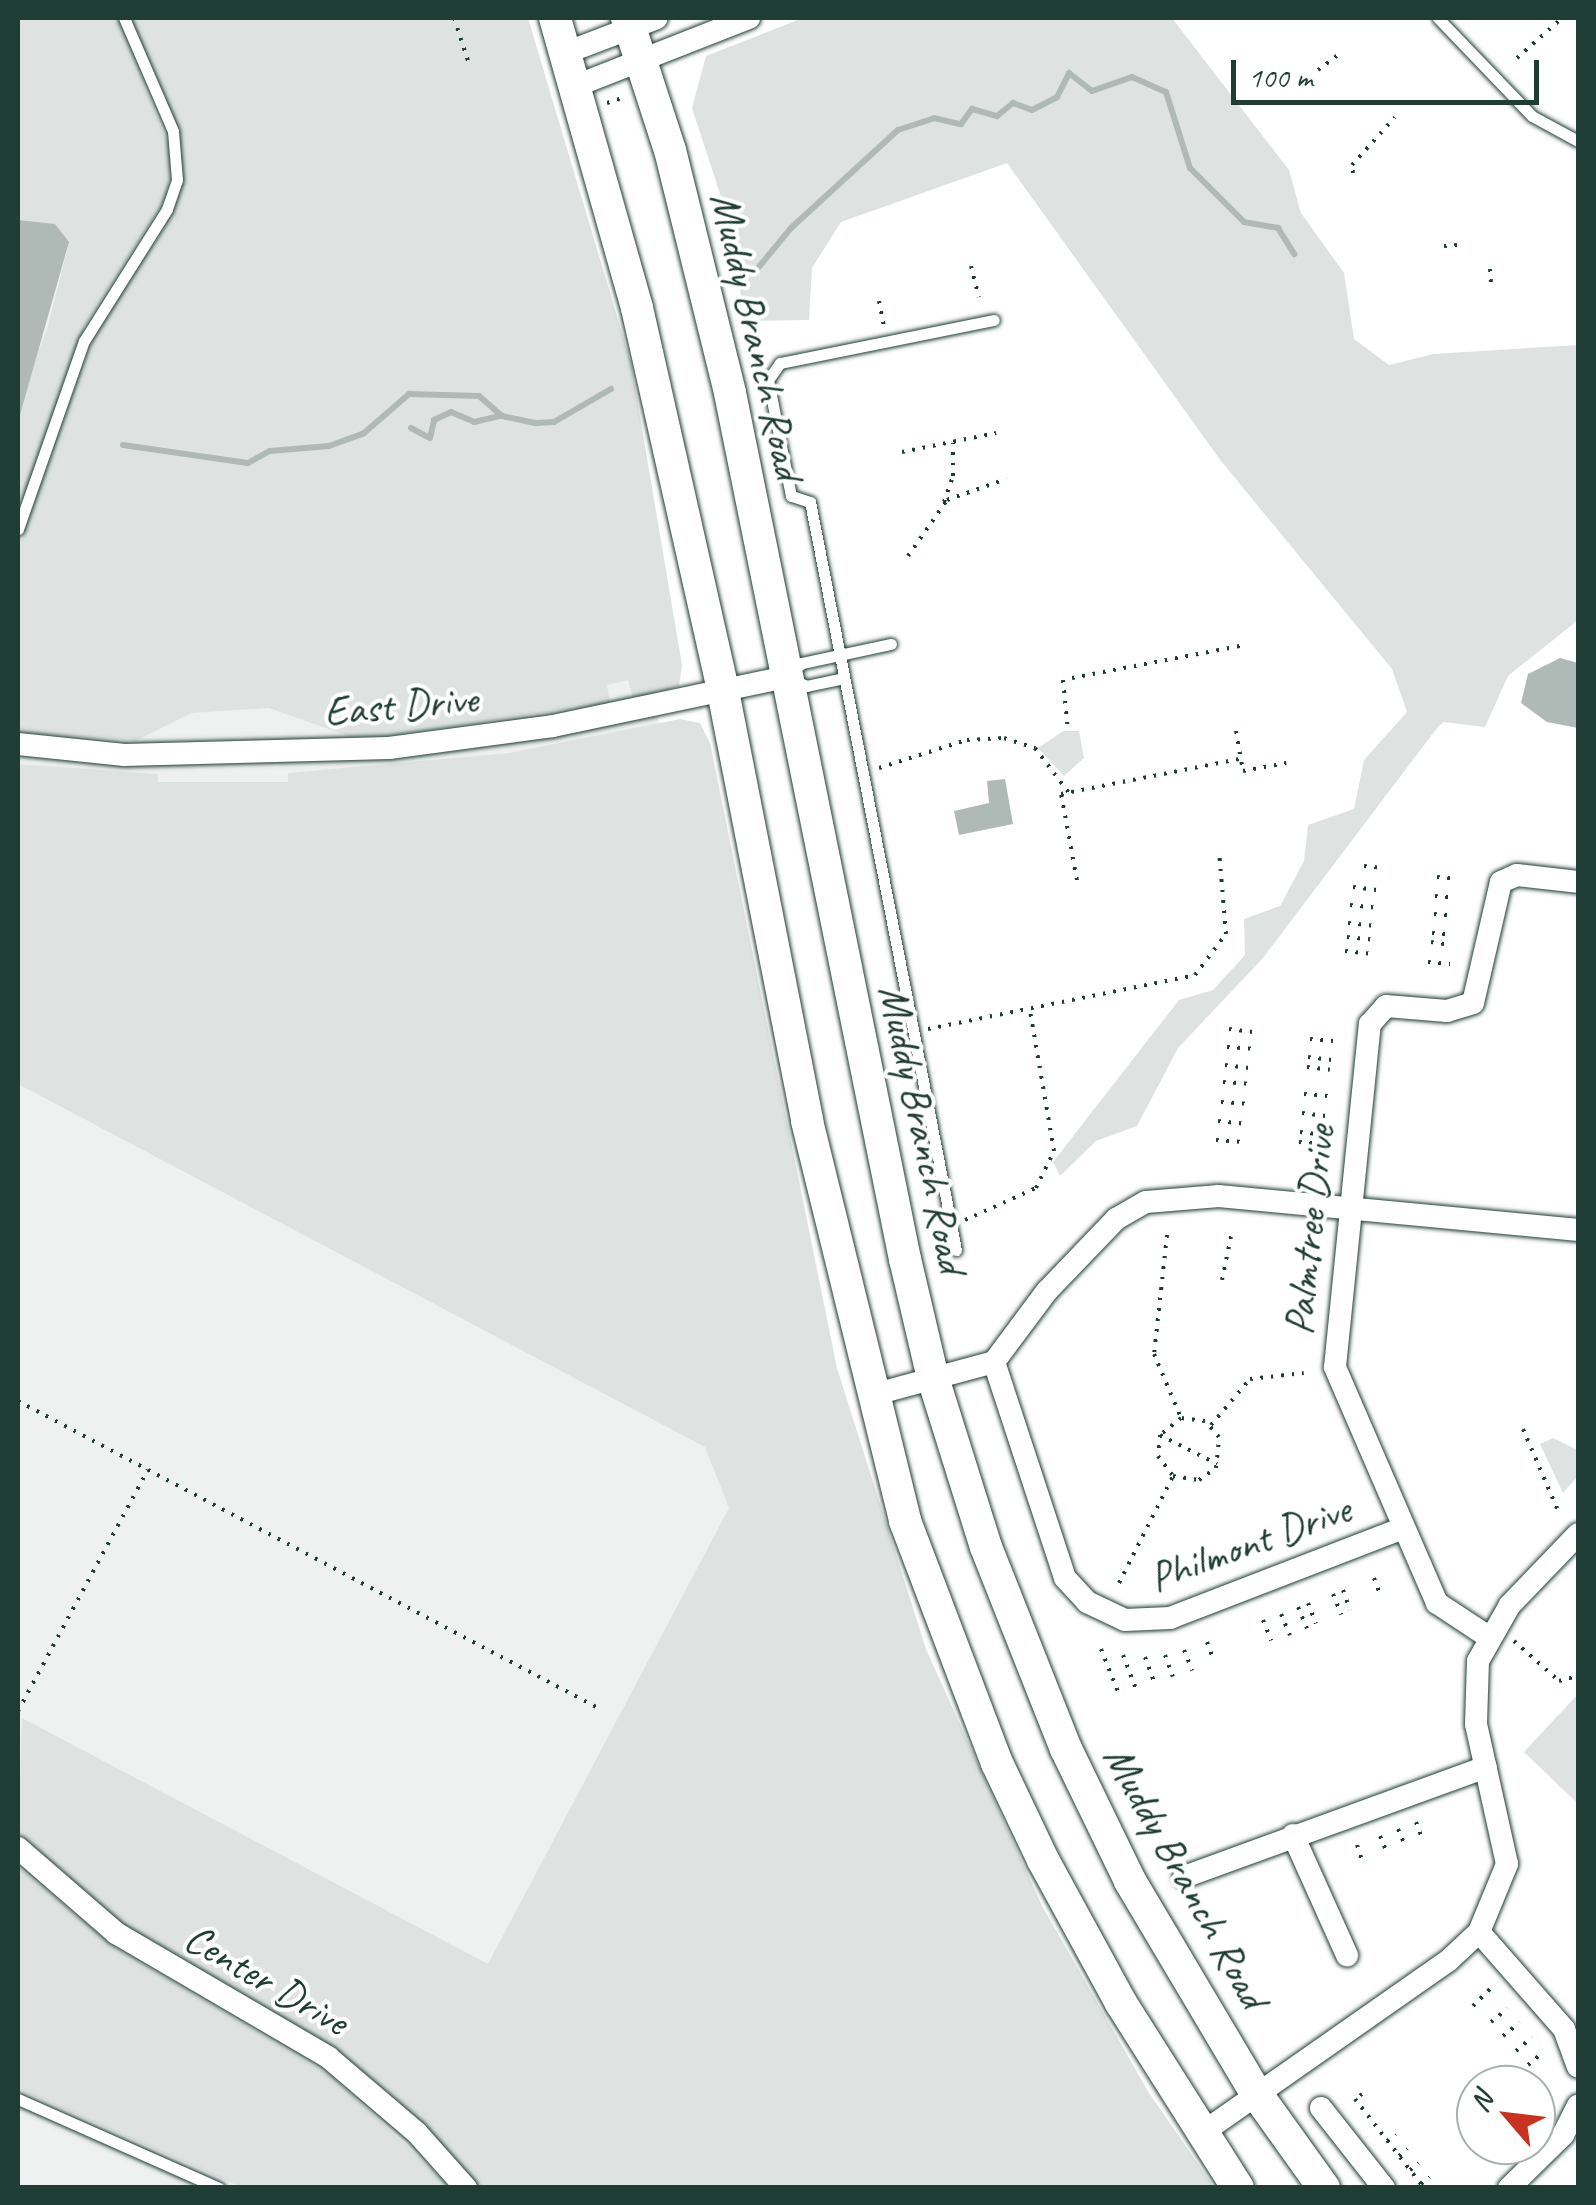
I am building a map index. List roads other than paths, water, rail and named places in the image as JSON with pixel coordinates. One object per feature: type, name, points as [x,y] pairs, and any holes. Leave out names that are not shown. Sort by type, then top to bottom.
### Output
[{"type":"main road","points":[[554,18],[578,84],[638,308],[723,691],[808,1121],[905,1520],[997,1763],[1121,2003],[1238,2188]]},
{"type":"main road","name":"Muddy Branch Road","points":[[639,21],[644,61],[730,393],[933,1378],[986,1548],[1066,1749],[1130,1881],[1256,2092],[1324,2188]]},
{"type":"street","points":[[578,84],[749,18]]},
{"type":"street","points":[[568,52],[639,21]]},
{"type":"street","name":"East Drive","points":[[18,744],[124,754],[389,748],[553,726],[786,677]]},
{"type":"street","name":"Palmtree Drive","points":[[1487,1636],[1437,1602],[1401,1530],[1335,1367],[1348,1212],[1373,1016],[1394,1004],[1447,1011],[1473,1003],[1500,882],[1517,875],[1578,882]]},
{"type":"street","points":[[872,1395],[994,1362],[1047,1290],[1116,1219],[1146,1202],[1219,1196],[1348,1212],[1578,1230]]},
{"type":"street","name":"Philmont Drive","points":[[994,1362],[1066,1578],[1088,1602],[1125,1620],[1170,1618],[1401,1530]]},
{"type":"street","points":[[1202,2132],[1448,1961],[1479,1932],[1507,1864],[1474,1687],[1487,1636],[1578,1534]]},
{"type":"street","points":[[1184,1877],[1486,1767]]},
{"type":"street","points":[[1292,1835],[1347,1955]]},
{"type":"street","name":"Center Drive","points":[[18,1848],[144,1952],[328,2057],[417,2132],[466,2188]]},
{"type":"street","points":[[1479,1932],[1564,2030],[1578,2067]]},
{"type":"street","points":[[1509,2188],[1564,2135],[1578,2106]]},
{"type":"street","points":[[1322,2108],[1384,2188]]},
{"type":"lane","points":[[18,529],[84,340],[167,210],[177,180],[173,131],[124,18]]},
{"type":"lane","points":[[1438,18],[1532,116],[1578,141]]},
{"type":"lane","points":[[956,1250],[810,502],[791,496],[769,374],[780,363],[994,320]]},
{"type":"lane","points":[[844,678],[807,686],[786,677],[802,663],[891,644]]},
{"type":"lane","points":[[18,2100],[218,2188]]},
{"type":"waterway","points":[[758,268],[791,228],[898,130],[934,118],[961,124],[972,109],[997,116],[1013,103],[1032,110],[1057,97],[1069,73],[1092,91],[1132,77],[1166,92],[1190,168],[1244,222],[1278,228],[1294,254]]},
{"type":"waterway","points":[[123,445],[248,463],[270,451],[329,446],[364,433],[409,394],[479,396],[502,416],[536,423],[554,422],[611,389]]},
{"type":"waterway","points":[[411,428],[430,438],[434,420],[451,412],[474,422],[501,416]]}]
